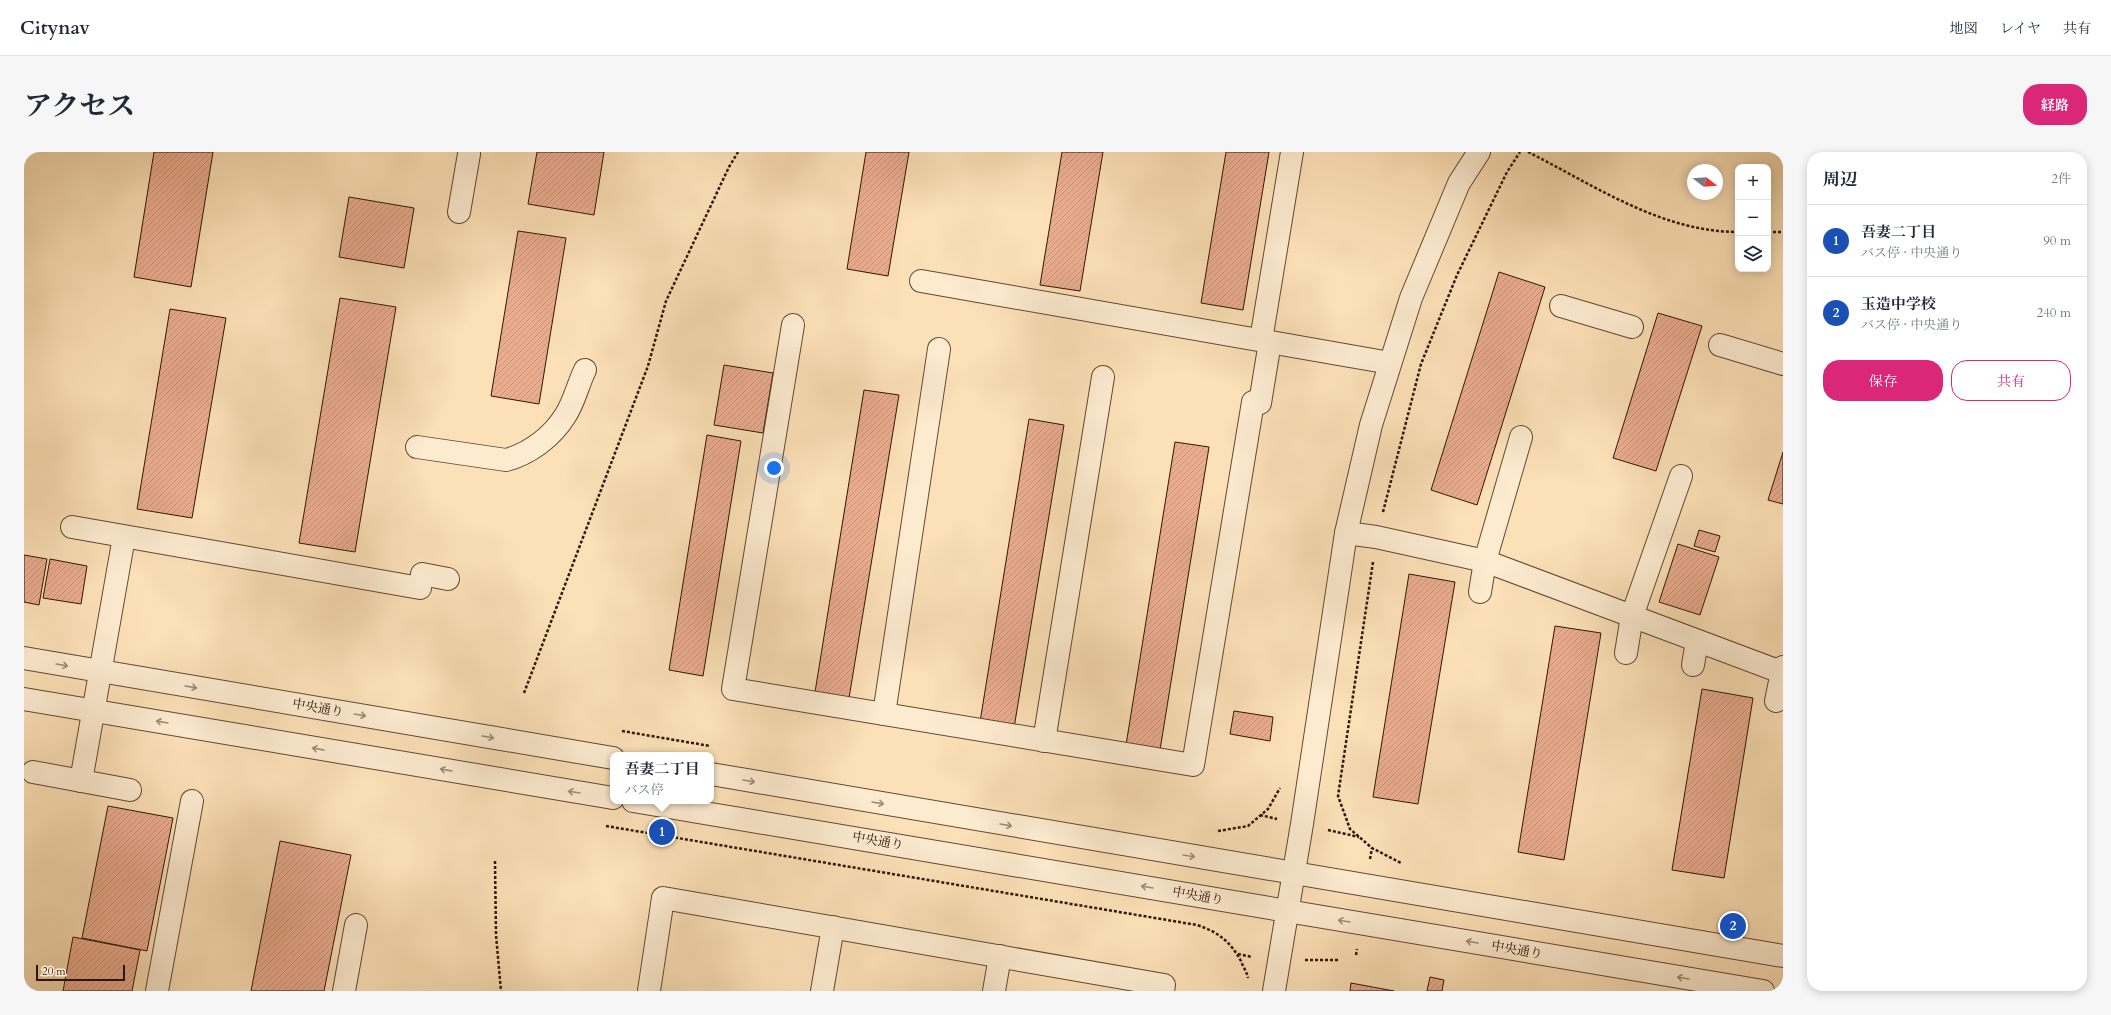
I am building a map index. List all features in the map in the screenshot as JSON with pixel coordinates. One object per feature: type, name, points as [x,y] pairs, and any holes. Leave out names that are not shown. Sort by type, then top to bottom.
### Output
[{"type":"street","points":[[793,325],[733,689],[1193,765],[1257,402],[1292,152]]},
{"type":"street","points":[[1274,991],[1346,533],[1371,425],[1411,298],[1456,190],[1479,152]]},
{"type":"street","points":[[459,212],[469,154]]},
{"type":"street","points":[[921,281],[1390,363]]},
{"type":"street","points":[[1561,306],[1632,327]]},
{"type":"street","points":[[1720,345],[1783,364]]},
{"type":"street","points":[[884,714],[939,349]]},
{"type":"street","points":[[417,446],[506,460],[517,457],[543,442],[565,416],[584,370]]},
{"type":"street","points":[[1044,741],[1103,377]]},
{"type":"street","points":[[1480,592],[1486,561],[1521,437]]},
{"type":"street","points":[[1626,653],[1632,616],[1681,476]]},
{"type":"street","points":[[72,527],[420,588],[422,574],[448,579]]},
{"type":"street","points":[[1346,533],[1376,537],[1486,561],[1550,594],[1632,616],[1782,672],[1776,701]]},
{"type":"street","points":[[81,781],[124,537]]},
{"type":"street","points":[[1693,665],[1697,641]]},
{"type":"street","name":"中央通り","points":[[24,658],[610,757]]},
{"type":"street","points":[[24,699],[610,797]]},
{"type":"street","points":[[33,772],[130,790]]},
{"type":"street","points":[[714,775],[1783,956]]},
{"type":"street","points":[[157,991],[192,801]]},
{"type":"street","name":"中央通り","points":[[652,804],[797,827],[1287,912],[1763,991]]},
{"type":"street","points":[[648,991],[663,898],[1164,985],[1163,991]]},
{"type":"street","points":[[344,991],[356,925]]},
{"type":"street","points":[[822,991],[833,927]]},
{"type":"street","points":[[994,991],[1000,956]]},
{"type":"path","points":[[524,693],[648,366],[666,301],[728,167],[738,152]]},
{"type":"path","points":[[1402,863],[1372,848],[1350,829],[1338,796],[1376,537],[1421,364],[1457,275],[1508,172],[1520,152]]},
{"type":"path","points":[[1528,152],[1633,206],[1672,223],[1699,229],[1735,232]]},
{"type":"path","points":[[1771,232],[1783,232]]},
{"type":"path","points":[[600,825],[1197,925],[1214,930],[1227,939],[1237,954],[1248,976],[1248,983]]},
{"type":"path","points":[[495,861],[496,935],[501,991]]},
{"type":"building","points":[[154,152],[213,152],[191,287],[134,277]]},
{"type":"building","points":[[537,152],[604,152],[594,215],[528,204]]},
{"type":"building","points":[[866,152],[909,152],[888,276],[847,269]]},
{"type":"building","points":[[1062,152],[1103,152],[1080,291],[1040,285]]},
{"type":"building","points":[[1226,152],[1269,152],[1243,310],[1201,303]]},
{"type":"building","points":[[349,197],[414,208],[404,268],[339,257]]},
{"type":"building","points":[[518,231],[566,238],[539,404],[491,396]]},
{"type":"building","points":[[1499,272],[1545,287],[1477,505],[1431,490]]},
{"type":"building","points":[[340,298],[396,307],[355,552],[299,543]]},
{"type":"building","points":[[170,309],[226,318],[192,518],[137,509]]},
{"type":"building","points":[[1658,313],[1702,326],[1656,471],[1613,458]]},
{"type":"building","points":[[724,365],[773,373],[763,433],[714,425]]},
{"type":"building","points":[[864,390],[899,395],[849,698],[815,692]]},
{"type":"building","points":[[1029,419],[1064,425],[1014,728],[980,722]]},
{"type":"building","points":[[707,435],[741,441],[703,676],[669,670]]},
{"type":"building","points":[[1175,442],[1209,447],[1160,750],[1126,745]]},
{"type":"building","points":[[1783,452],[1783,504],[1768,500]]},
{"type":"building","points":[[1699,530],[1720,536],[1715,552],[1694,546]]},
{"type":"building","points":[[1678,544],[1719,557],[1700,615],[1659,602]]},
{"type":"building","points":[[24,555],[47,559],[39,605],[24,602]]},
{"type":"building","points":[[50,559],[87,566],[81,604],[43,598]]},
{"type":"building","points":[[1409,574],[1455,582],[1418,804],[1373,797]]},
{"type":"building","points":[[1555,626],[1601,633],[1564,860],[1518,852]]},
{"type":"building","points":[[1702,689],[1753,698],[1724,878],[1672,870]]},
{"type":"building","points":[[1234,711],[1273,717],[1270,741],[1230,734]]},
{"type":"building","points":[[108,806],[173,818],[147,951],[82,938]]},
{"type":"building","points":[[280,841],[351,855],[324,991],[251,991]]},
{"type":"building","points":[[73,937],[140,950],[132,991],[63,991]]},
{"type":"building","points":[[1430,977],[1444,980],[1442,991],[1427,991]]},
{"type":"building","points":[[1351,983],[1394,991],[1350,991]]},
{"type":"place","name":"吾妻二丁目","points":[[662,832]]},
{"type":"place","name":"玉造中学校","points":[[1733,926]]}]
